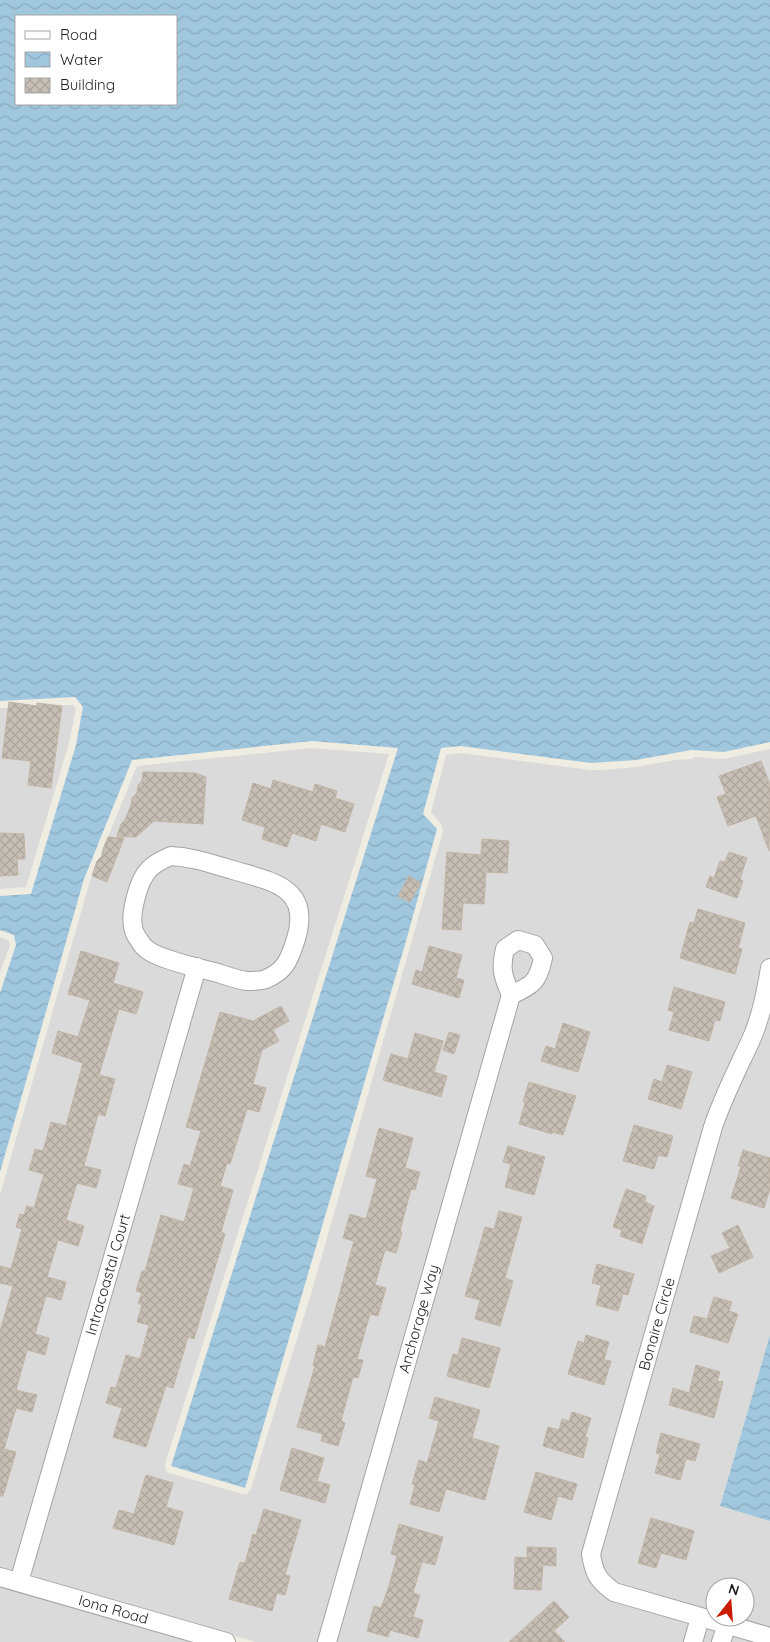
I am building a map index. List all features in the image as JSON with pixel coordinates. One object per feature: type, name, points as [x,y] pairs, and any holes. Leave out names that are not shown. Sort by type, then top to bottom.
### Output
[{"type":"street","points":[[171,856],[188,856],[268,880],[283,886],[294,898],[300,914],[298,931],[289,961],[278,973],[264,980],[246,981],[197,967],[149,951],[137,939],[132,922],[133,906],[144,875],[155,862],[171,856]]},
{"type":"street","name":"Intracoastal Court","points":[[20,1582],[197,967]]},
{"type":"street","name":"Bonaire Circle","points":[[705,1619],[614,1592],[601,1583],[593,1570],[591,1554],[713,1127],[758,1021],[770,968]]},
{"type":"street","name":"Anchorage Way","points":[[327,1642],[511,995]]},
{"type":"street","name":"Iona Road","points":[[0,1577],[226,1642]]},
{"type":"street","points":[[693,1642],[700,1618]]},
{"type":"street","points":[[721,1642],[726,1627]]},
{"type":"street","name":"Bonaire Circle","points":[[734,1627],[770,1637]]},
{"type":"shaded area","points":[[73,705],[76,709],[69,743],[26,887],[0,889],[0,708]]},
{"type":"shaded area","points":[[311,748],[389,754],[165,1464],[166,1470],[169,1473],[247,1494],[251,1489],[311,1294],[443,831],[441,824],[431,812],[446,755],[461,753],[602,770],[636,767],[695,757],[724,759],[770,749],[770,1335],[720,1506],[770,1521],[770,1642],[256,1642],[0,1568],[0,1195],[90,881],[137,766]]},
{"type":"shaded area","points":[[0,937],[8,940],[10,945],[0,973]]},
{"type":"shaded area","points":[[0,1586],[195,1642],[0,1642]]},
{"type":"water","points":[[0,0],[770,0],[770,742],[724,752],[691,750],[636,760],[591,763],[461,746],[441,748],[423,814],[437,829],[406,941],[245,1488],[171,1466],[398,748],[312,741],[132,760],[84,879],[0,1172],[0,993],[16,945],[14,935],[0,930],[0,896],[31,894],[76,745],[83,707],[75,697],[0,701]]},
{"type":"water","points":[[770,1335],[770,1521],[720,1506]]},
{"type":"building","points":[[9,702],[37,706],[37,703],[62,706],[51,788],[28,785],[31,761],[2,758]]},
{"type":"building","points":[[761,761],[770,785],[769,851],[756,816],[728,826],[717,797],[726,794],[719,776]]},
{"type":"building","points":[[143,772],[195,773],[206,777],[203,824],[154,821],[136,837],[117,836],[131,805],[132,798],[137,793],[138,785],[142,781]]},
{"type":"building","points":[[273,780],[313,792],[315,784],[337,791],[335,798],[354,804],[345,832],[321,824],[316,841],[292,833],[287,847],[262,839],[265,827],[242,820],[253,783],[271,789]]},
{"type":"building","points":[[0,833],[24,834],[25,859],[17,859],[18,875],[0,876]]},
{"type":"building","points":[[108,837],[124,838],[107,882],[92,876],[97,861],[102,856]]},
{"type":"building","points":[[482,839],[509,841],[507,873],[486,872],[484,904],[463,903],[461,930],[442,929],[447,852],[481,855]]},
{"type":"building","points":[[729,852],[747,858],[740,879],[743,881],[737,898],[706,887],[710,876],[714,878],[720,861],[725,862]]},
{"type":"building","points":[[409,876],[421,883],[410,902],[398,896]]},
{"type":"building","points":[[698,909],[745,923],[738,948],[742,949],[735,974],[680,958],[690,922],[694,923]]},
{"type":"building","points":[[429,946],[462,955],[456,978],[464,980],[459,998],[412,984],[416,970],[422,972]]},
{"type":"building","points":[[81,951],[119,963],[113,983],[143,992],[136,1014],[119,1009],[99,1075],[115,1079],[105,1116],[98,1114],[84,1166],[101,1170],[96,1188],[77,1183],[66,1220],[84,1226],[78,1246],[58,1240],[47,1277],[66,1282],[61,1300],[46,1296],[35,1334],[49,1338],[45,1355],[27,1350],[16,1390],[37,1395],[32,1412],[16,1408],[4,1449],[16,1452],[3,1496],[0,1496],[0,1331],[13,1286],[0,1283],[0,1266],[11,1269],[22,1229],[16,1227],[20,1214],[24,1215],[27,1206],[34,1208],[44,1174],[29,1170],[35,1149],[43,1151],[51,1122],[66,1126],[83,1063],[52,1053],[58,1031],[78,1037],[90,1000],[68,994]]},
{"type":"building","points":[[674,987],[725,1002],[720,1021],[715,1020],[709,1041],[669,1030],[674,1012],[668,1010]]},
{"type":"building","points":[[281,1006],[289,1021],[273,1030],[279,1041],[262,1050],[253,1084],[266,1088],[259,1112],[247,1109],[230,1164],[227,1163],[220,1186],[233,1190],[221,1232],[225,1234],[194,1339],[188,1337],[173,1388],[166,1386],[146,1447],[113,1437],[122,1408],[106,1403],[111,1387],[116,1388],[126,1355],[140,1359],[149,1325],[137,1322],[142,1305],[138,1303],[142,1293],[136,1291],[142,1271],[145,1271],[161,1215],[184,1222],[194,1188],[178,1184],[184,1164],[190,1166],[201,1131],[186,1127],[220,1012],[253,1021]]},
{"type":"building","points":[[563,1023],[590,1032],[578,1072],[541,1061],[546,1046],[555,1049]]},
{"type":"building","points":[[449,1032],[460,1035],[454,1054],[443,1050]]},
{"type":"building","points":[[415,1033],[443,1041],[434,1072],[447,1076],[441,1097],[383,1080],[391,1054],[408,1059]]},
{"type":"building","points":[[667,1065],[692,1072],[681,1109],[648,1099],[654,1079],[662,1082]]},
{"type":"building","points":[[529,1082],[576,1096],[563,1135],[552,1132],[552,1134],[519,1124]]},
{"type":"building","points":[[634,1125],[673,1136],[667,1157],[658,1155],[654,1169],[623,1161]]},
{"type":"building","points":[[379,1128],[413,1138],[405,1168],[420,1172],[415,1190],[411,1189],[396,1253],[385,1250],[375,1285],[386,1288],[378,1316],[370,1314],[357,1359],[363,1360],[358,1378],[353,1377],[341,1421],[345,1423],[338,1446],[321,1441],[323,1434],[297,1427],[315,1366],[313,1365],[318,1345],[325,1347],[354,1241],[343,1238],[350,1214],[366,1219],[377,1179],[366,1176]]},
{"type":"building","points":[[508,1146],[545,1157],[534,1195],[505,1187],[511,1164],[503,1162]]},
{"type":"building","points":[[743,1150],[770,1158],[770,1188],[764,1208],[731,1198],[741,1166],[738,1166]]},
{"type":"building","points":[[626,1189],[646,1196],[645,1202],[654,1206],[642,1244],[620,1236],[622,1230],[613,1227]]},
{"type":"building","points":[[499,1211],[522,1217],[505,1278],[513,1281],[500,1326],[475,1319],[480,1300],[465,1296],[485,1227],[494,1229]]},
{"type":"building","points":[[738,1225],[753,1257],[719,1273],[711,1256],[730,1248],[722,1233]]},
{"type":"building","points":[[597,1264],[634,1274],[628,1295],[623,1294],[618,1311],[596,1305],[601,1285],[592,1283]]},
{"type":"building","points":[[714,1297],[732,1302],[729,1311],[738,1314],[728,1343],[690,1332],[694,1316],[707,1319]]},
{"type":"building","points":[[586,1335],[609,1342],[604,1360],[611,1361],[604,1385],[568,1374],[578,1341],[584,1343]]},
{"type":"building","points":[[462,1338],[500,1348],[489,1388],[447,1376],[453,1354],[458,1355]]},
{"type":"building","points":[[696,1365],[720,1372],[717,1381],[723,1382],[714,1418],[669,1405],[673,1388],[689,1393]]},
{"type":"building","points":[[435,1397],[480,1410],[472,1438],[499,1446],[485,1500],[446,1489],[439,1512],[410,1504],[415,1485],[412,1484],[419,1460],[427,1463],[439,1421],[429,1418]]},
{"type":"building","points":[[572,1412],[591,1418],[585,1437],[588,1438],[583,1458],[543,1446],[548,1427],[559,1430],[562,1419],[569,1421]]},
{"type":"building","points":[[661,1433],[700,1444],[695,1461],[686,1459],[680,1480],[655,1473],[660,1454],[656,1453]]},
{"type":"building","points":[[292,1448],[324,1458],[317,1481],[330,1485],[325,1503],[280,1490]]},
{"type":"building","points":[[536,1472],[577,1484],[572,1500],[558,1496],[551,1520],[524,1512]]},
{"type":"building","points":[[146,1475],[173,1483],[166,1507],[183,1512],[174,1545],[113,1528],[119,1510],[134,1514]]},
{"type":"building","points":[[264,1509],[301,1520],[285,1575],[290,1576],[285,1595],[277,1593],[272,1611],[229,1599],[240,1562],[245,1563],[253,1534],[256,1535]]},
{"type":"building","points":[[651,1518],[694,1531],[686,1560],[661,1553],[656,1568],[638,1563]]},
{"type":"building","points":[[399,1524],[443,1537],[435,1565],[422,1562],[413,1593],[420,1595],[413,1617],[423,1620],[418,1638],[390,1630],[388,1637],[367,1631],[374,1606],[381,1608],[389,1586],[397,1556],[391,1554]]},
{"type":"building","points":[[527,1547],[556,1548],[556,1566],[543,1565],[541,1590],[514,1589],[515,1557],[527,1558]]},
{"type":"building","points":[[554,1601],[569,1617],[554,1631],[565,1642],[509,1642]]}]
